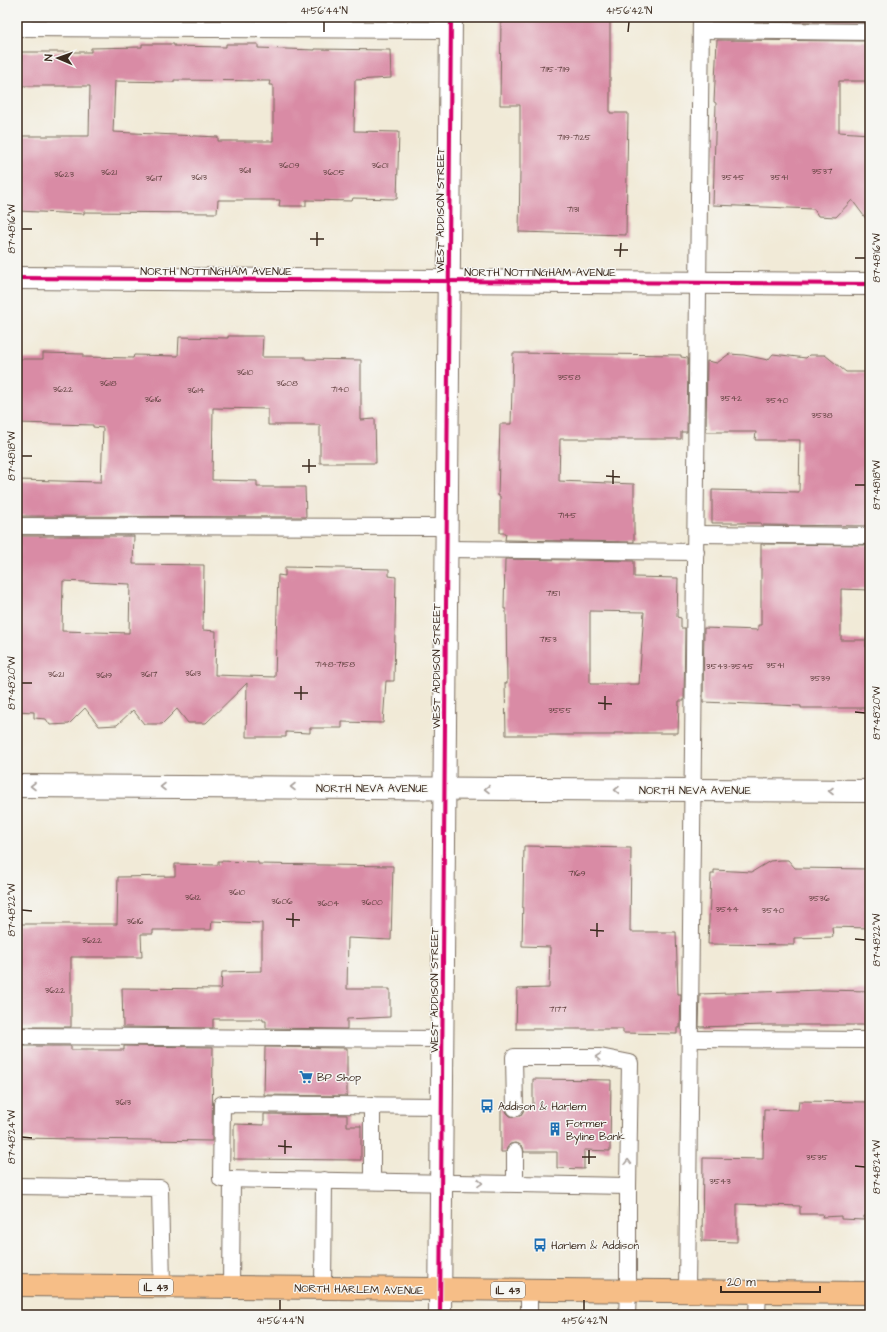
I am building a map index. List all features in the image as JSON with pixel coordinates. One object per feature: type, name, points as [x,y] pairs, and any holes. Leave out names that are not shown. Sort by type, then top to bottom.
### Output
[{"type":"main road","name":"NORTH HARLEM AVENUE","points":[[17,1285],[870,1293]]},
{"type":"street","name":"WEST ADDISON STREET","points":[[440,1315],[450,24]]},
{"type":"street","name":"NORTH NOTTINGHAM AVENUE","points":[[17,278],[870,284]]},
{"type":"street","name":"NORTH NEVA AVENUE","points":[[17,786],[870,791]]},
{"type":"lane","points":[[17,28],[450,24]]},
{"type":"lane","points":[[687,1292],[701,24],[870,32]]},
{"type":"lane","points":[[17,526],[446,527]]},
{"type":"lane","points":[[696,534],[870,536]]},
{"type":"lane","points":[[446,549],[696,552]]},
{"type":"lane","points":[[17,1036],[443,1038]]},
{"type":"lane","points":[[690,1039],[870,1040]]},
{"type":"lane","points":[[515,1108],[514,1057],[600,1057],[630,1063],[627,1315]]},
{"type":"lane","points":[[442,1106],[222,1104],[221,1179],[628,1186]]},
{"type":"lane","points":[[372,1105],[372,1181]]},
{"type":"lane","points":[[515,1152],[515,1183]]},
{"type":"lane","points":[[231,1287],[232,1179]]},
{"type":"lane","points":[[323,1288],[324,1180]]},
{"type":"lane","points":[[17,1186],[160,1188],[162,1287]]},
{"type":"lane","points":[[529,1290],[529,1315]]},
{"type":"lane","points":[[757,1315],[758,1292]]},
{"type":"building","points":[[501,17],[610,17],[610,113],[628,113],[626,235],[519,232],[520,105],[500,105]]},
{"type":"building","points":[[718,17],[870,17],[870,22],[718,21]]},
{"type":"building","points":[[717,40],[870,41],[870,81],[839,81],[839,132],[870,134],[870,224],[852,200],[836,217],[818,216],[814,209],[713,205],[716,103],[714,102]]},
{"type":"building","points":[[142,44],[226,47],[226,44],[258,44],[258,48],[390,50],[391,78],[355,80],[354,131],[399,132],[397,199],[353,198],[352,201],[306,200],[306,206],[279,206],[280,200],[218,200],[217,213],[84,212],[84,214],[17,211],[17,136],[89,136],[90,86],[17,86],[17,52],[91,52],[91,48],[142,47]],"holes":[[[115,81],[270,81],[269,85],[273,85],[273,141],[218,141],[218,137],[113,132]]]},
{"type":"building","points":[[228,336],[263,336],[262,357],[305,357],[305,359],[361,360],[361,420],[375,419],[376,463],[320,463],[320,425],[268,425],[268,409],[213,408],[212,480],[257,481],[257,487],[305,487],[306,517],[17,516],[17,480],[101,482],[103,428],[93,427],[93,425],[17,423],[17,359],[43,359],[43,353],[83,354],[83,357],[133,358],[134,355],[178,356],[179,337],[228,338]]},
{"type":"building","points":[[513,353],[681,355],[681,357],[688,358],[687,432],[681,432],[681,439],[560,439],[559,481],[634,484],[634,542],[505,540],[506,533],[500,533],[500,496],[498,496],[500,424],[511,424]]},
{"type":"building","points":[[729,354],[744,355],[768,360],[773,354],[806,358],[809,355],[825,355],[846,372],[870,372],[870,526],[712,523],[712,490],[799,492],[800,440],[755,440],[756,432],[706,432],[707,361],[717,363]]},
{"type":"building","points":[[17,536],[134,536],[133,564],[204,565],[203,630],[216,631],[215,675],[275,677],[278,575],[285,576],[285,567],[389,569],[389,576],[396,577],[394,681],[386,681],[383,723],[342,722],[342,728],[310,728],[310,733],[286,732],[286,737],[246,737],[247,683],[206,723],[188,723],[177,709],[162,724],[144,724],[133,710],[117,725],[99,726],[85,708],[69,724],[50,725],[46,719],[34,718],[34,712],[17,711]],"holes":[[[63,581],[130,584],[129,633],[62,631]]]},
{"type":"building","points":[[761,544],[870,545],[870,590],[841,589],[841,640],[866,640],[866,647],[870,647],[870,708],[801,708],[801,706],[703,702],[704,628],[758,630],[758,625],[761,625]]},
{"type":"building","points":[[505,559],[634,561],[634,577],[678,578],[677,617],[681,618],[681,628],[685,628],[684,701],[679,701],[678,733],[614,733],[614,735],[506,735],[506,609],[504,609]],"holes":[[[590,611],[644,612],[639,684],[590,684]]]},
{"type":"building","points":[[524,846],[631,848],[630,932],[676,932],[678,994],[681,994],[680,1028],[677,1028],[677,1034],[623,1033],[623,1029],[516,1029],[517,989],[549,988],[550,947],[522,946]]},
{"type":"building","points":[[788,860],[795,868],[870,869],[870,928],[832,927],[833,937],[794,938],[794,945],[708,944],[711,874],[714,874],[714,870],[752,872],[770,861]]},
{"type":"building","points":[[218,861],[258,862],[258,864],[393,866],[391,940],[348,938],[347,989],[390,989],[390,1017],[347,1019],[347,1029],[266,1028],[266,1021],[263,1021],[263,1019],[213,1019],[213,1028],[123,1027],[122,988],[221,989],[222,972],[262,971],[262,923],[212,921],[211,930],[153,930],[153,934],[141,934],[142,957],[71,957],[71,1027],[17,1027],[17,924],[117,924],[118,877],[175,876],[175,864],[218,865]]},
{"type":"building","points":[[822,990],[870,991],[870,1025],[765,1025],[699,1027],[700,994]]},
{"type":"building","points":[[17,1046],[71,1046],[71,1050],[124,1050],[124,1046],[213,1047],[212,1141],[17,1138]]},
{"type":"building","name":"BP Shop","points":[[265,1047],[347,1048],[347,1096],[264,1095]]},
{"type":"building","name":"Former Byline Bank","points":[[533,1079],[611,1080],[610,1151],[584,1150],[584,1169],[557,1168],[557,1152],[524,1152],[523,1147],[515,1143],[510,1144],[506,1152],[501,1152],[501,1108],[505,1108],[510,1116],[515,1117],[520,1116],[524,1108],[533,1108]]},
{"type":"building","points":[[799,1101],[870,1102],[870,1216],[864,1216],[864,1220],[841,1219],[841,1216],[822,1217],[823,1214],[800,1214],[800,1206],[737,1204],[737,1242],[702,1241],[703,1158],[763,1159],[764,1109],[798,1110]]},
{"type":"building","points":[[264,1114],[347,1115],[347,1126],[361,1126],[361,1160],[234,1159],[234,1124],[264,1125]]},
{"type":"cycle path","points":[[440,1315],[451,17]]},
{"type":"cycle path","points":[[17,278],[870,284]]},
{"type":"place","name":"BP Shop","points":[[306,1077]]},
{"type":"place","name":"Addison & Harlem","points":[[487,1106]]},
{"type":"place","name":"Former Byline Bank","points":[[555,1129]]},
{"type":"place","name":"Harlem & Addison","points":[[540,1245]]}]
